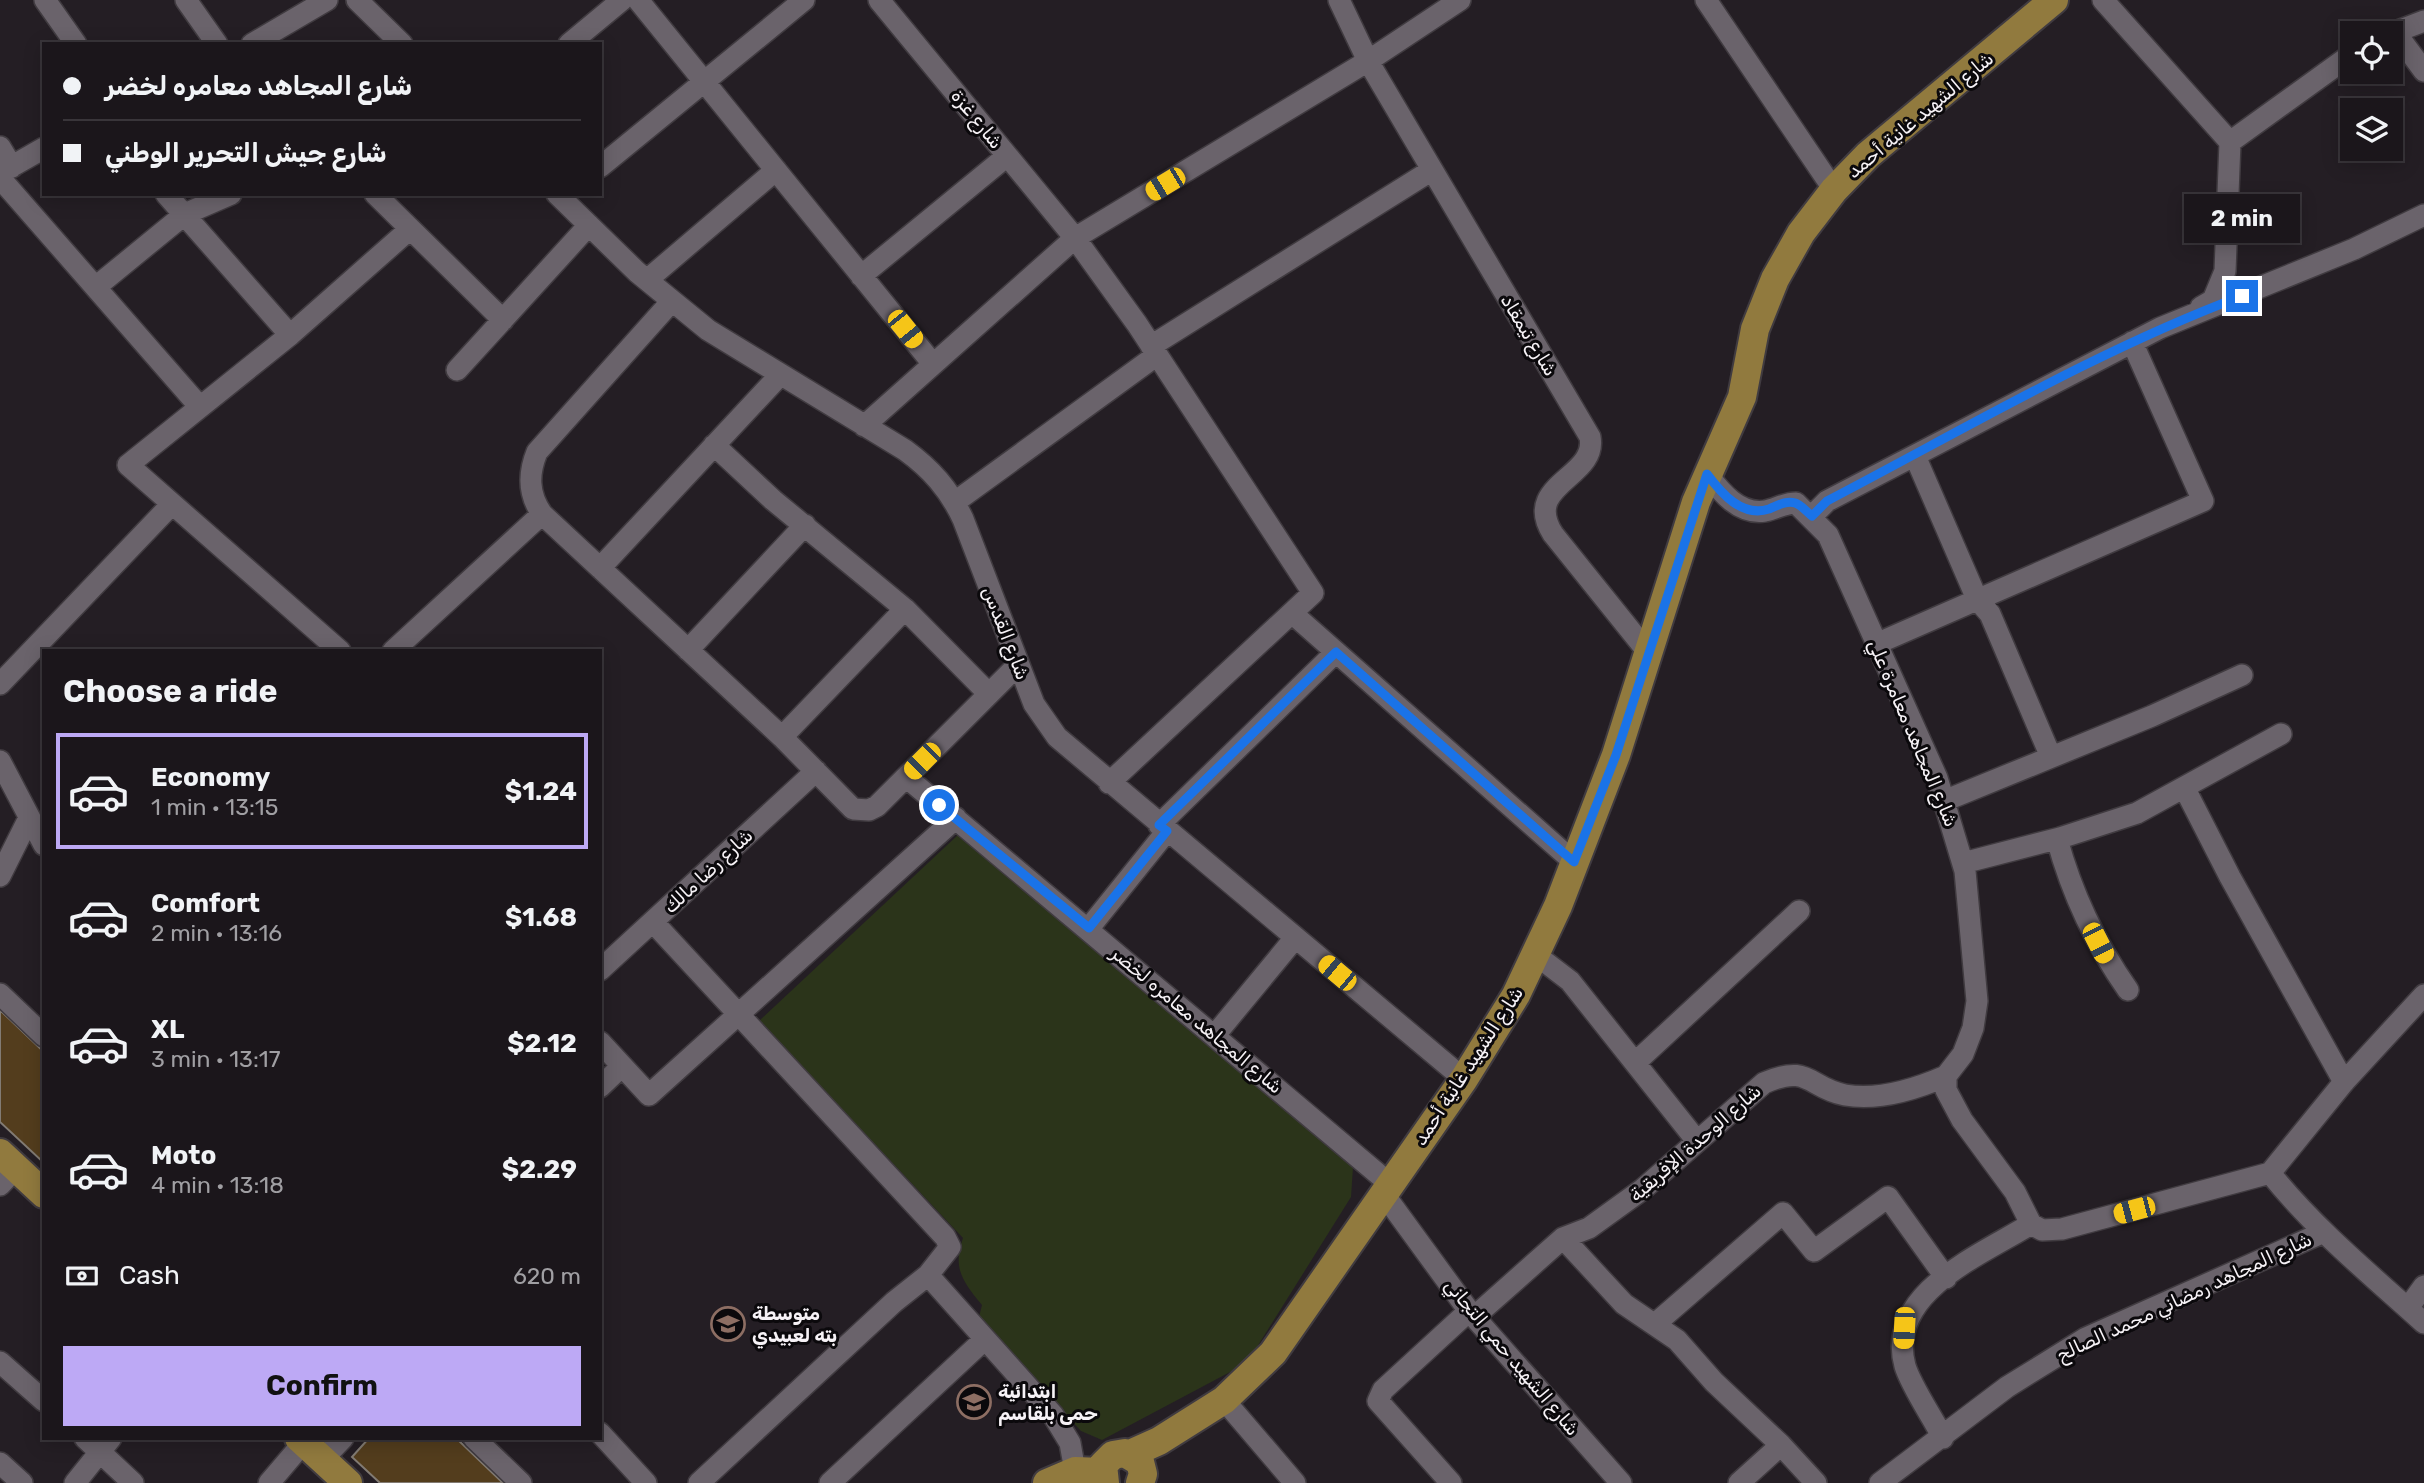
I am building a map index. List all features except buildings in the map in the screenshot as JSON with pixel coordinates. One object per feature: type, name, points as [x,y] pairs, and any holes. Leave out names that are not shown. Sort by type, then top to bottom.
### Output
[{"type":"main road","name":"شارع الشهيد غانية أحمد","points":[[1099,1473],[1159,1441],[1224,1400],[1254,1375],[1273,1353],[1464,1079],[1516,995],[1536,955],[1616,755],[1647,651],[1707,474],[1736,415],[1755,330],[1775,279],[1801,233],[1834,190],[1868,155],[2054,0]]},
{"type":"main road","points":[[5,1168],[42,1187]]},
{"type":"main road","points":[[309,1447],[348,1483]]},
{"type":"street","points":[[45,0],[75,42]]},
{"type":"street","points":[[186,0],[216,42]]},
{"type":"street","points":[[255,42],[327,0]]},
{"type":"street","points":[[357,0],[400,42]]},
{"type":"street","points":[[571,42],[622,0]]},
{"type":"street","points":[[638,0],[933,364]]},
{"type":"street","points":[[602,165],[804,0]]},
{"type":"street","name":"شارع غزة","points":[[879,0],[1075,239],[1154,351],[1313,593],[1293,614]]},
{"type":"street","name":"شارع تيمقاد","points":[[1339,0],[1368,61],[1590,437],[1591,448],[1587,458],[1555,489],[1546,503],[1549,527],[1647,651]]},
{"type":"street","points":[[864,426],[1075,239],[1368,61],[1460,0]]},
{"type":"street","points":[[1706,0],[1834,190]]},
{"type":"street","points":[[2103,0],[2230,142],[2225,271],[2213,300],[2185,317]]},
{"type":"street","points":[[2403,29],[2424,21]]},
{"type":"street","points":[[2403,45],[2424,71]]},
{"type":"street","points":[[2230,142],[2340,63]]},
{"type":"street","points":[[0,148],[4,173],[200,407]]},
{"type":"street","points":[[4,173],[42,149]]},
{"type":"street","points":[[861,276],[1007,156]]},
{"type":"street","points":[[647,280],[776,170]]},
{"type":"street","points":[[955,502],[1154,351],[1432,170]]},
{"type":"street","points":[[168,196],[290,335]]},
{"type":"street","points":[[97,286],[184,215],[227,196]]},
{"type":"street","points":[[377,196],[503,320]]},
{"type":"street","name":"شارع القدس","points":[[562,196],[671,302],[780,375],[920,461],[933,473],[955,502],[1034,704],[1071,752],[1464,1079]]},
{"type":"street","points":[[1707,474],[1724,496],[1749,510],[1765,511],[1785,503],[1797,503],[1812,516],[1827,501],[2132,342],[2185,317],[2354,249],[2424,215]]},
{"type":"street","points":[[457,370],[589,225]]},
{"type":"street","points":[[338,649],[128,465],[290,335],[410,229]]},
{"type":"street","points":[[671,302],[537,452],[530,474],[530,486],[542,514],[782,737],[846,804],[861,811],[877,806],[1017,665]]},
{"type":"street","points":[[1876,644],[2203,501],[2132,342]]},
{"type":"street","points":[[600,568],[780,375]]},
{"type":"street","points":[[714,445],[905,609],[989,694]]},
{"type":"street","points":[[1915,456],[1977,599],[1990,614],[2051,757]]},
{"type":"street","points":[[0,684],[172,504]]},
{"type":"street","points":[[395,649],[542,514]]},
{"type":"street","name":"شارع المجاهد معامرة علي","points":[[1812,516],[1828,535],[1876,644],[1944,801],[1963,863],[1977,1001],[1973,1028],[1963,1054],[1946,1076]]},
{"type":"street","points":[[688,650],[805,525]]},
{"type":"street","points":[[782,737],[905,609]]},
{"type":"street","points":[[1109,783],[1293,614],[1574,862]]},
{"type":"street","points":[[1089,928],[1163,828],[1336,652]]},
{"type":"street","points":[[1944,801],[2242,676]]},
{"type":"street","points":[[1963,863],[2137,813],[2281,734]]},
{"type":"street","points":[[0,761],[42,841]]},
{"type":"street","name":"شارع رضا مالك","points":[[602,969],[816,771]]},
{"type":"street","name":"شارع المجاهد معامره لخضر","points":[[906,777],[1215,1035],[1386,1188]]},
{"type":"street","points":[[2185,789],[2230,877],[2344,1082]]},
{"type":"street","points":[[0,876],[29,818]]},
{"type":"street","points":[[602,1044],[649,1095],[956,818]]},
{"type":"street","points":[[2057,838],[2071,888],[2107,960],[2128,990]]},
{"type":"street","points":[[1636,1062],[1799,911]]},
{"type":"street","points":[[653,922],[945,1237],[950,1247],[928,1275],[894,1302],[699,1483]]},
{"type":"street","points":[[1215,1035],[1295,938]]},
{"type":"street","points":[[1536,955],[1570,981],[1698,1141]]},
{"type":"street","points":[[0,994],[42,1034]]},
{"type":"street","points":[[1946,1076],[1946,1090],[1952,1102],[2015,1192],[2031,1224],[2042,1230],[2062,1230],[2270,1173],[2344,1082],[2424,995]]},
{"type":"street","points":[[602,1085],[622,1066]]},
{"type":"street","name":"شارع الوحدة الإفريقية","points":[[1451,1483],[1378,1401],[1383,1390],[1563,1238],[1589,1228],[1614,1211],[1764,1083],[1785,1074],[1810,1079],[1841,1094],[1861,1097],[1924,1086],[1946,1076]]},
{"type":"street","points":[[2270,1173],[2306,1218],[2424,1323]]},
{"type":"street","name":"شارع الشهيد حمي التجاني","points":[[1386,1188],[1471,1314],[1621,1483]]},
{"type":"street","points":[[1656,1324],[1783,1213],[1814,1251],[1888,1197],[1946,1278]]},
{"type":"street","points":[[1943,1438],[1906,1368],[1904,1328],[1912,1310],[1924,1295],[2031,1224]]},
{"type":"street","name":"شارع المجاهد رمضاني محمد الصالح","points":[[1891,1480],[2007,1387],[2086,1338],[2324,1232]]},
{"type":"street","points":[[1563,1238],[1624,1304],[1677,1340],[1714,1382],[1781,1445],[1816,1483]]},
{"type":"street","points":[[928,1275],[1053,1415],[1070,1443],[1099,1473]]},
{"type":"street","points":[[2407,1308],[2424,1286]]},
{"type":"street","points":[[831,1483],[985,1339]]},
{"type":"street","points":[[0,1362],[42,1399]]},
{"type":"street","points":[[1224,1400],[1295,1483]]},
{"type":"street","points":[[602,1435],[644,1482]]},
{"type":"street","points":[[269,1483],[309,1447],[335,1440]]},
{"type":"street","points":[[476,1440],[522,1483]]},
{"type":"street","points":[[75,1483],[98,1443],[133,1483]]},
{"type":"street","points":[[1739,1483],[1781,1445]]},
{"type":"street","points":[[0,1463],[22,1483]]},
{"type":"green space","points":[[959,834],[1353,1167],[1351,1197],[1247,1363],[1102,1440],[1081,1431],[978,1321],[982,1305],[969,1289],[959,1266],[963,1238],[759,1021]]},
{"type":"place","name":"متوسطة بته لعبيدي","points":[[728,1324]]},
{"type":"place","name":"ابتدائية حمى بلقاسم","points":[[974,1402]]},
{"type":"route","points":[[939,805],[1089,928],[1167,831],[1159,825],[1336,652],[1574,862],[1616,755],[1707,474],[1724,496],[1749,510],[1765,511],[1785,503],[1797,503],[1812,516],[1827,501],[2132,342],[2185,317],[2242,296]]}]
